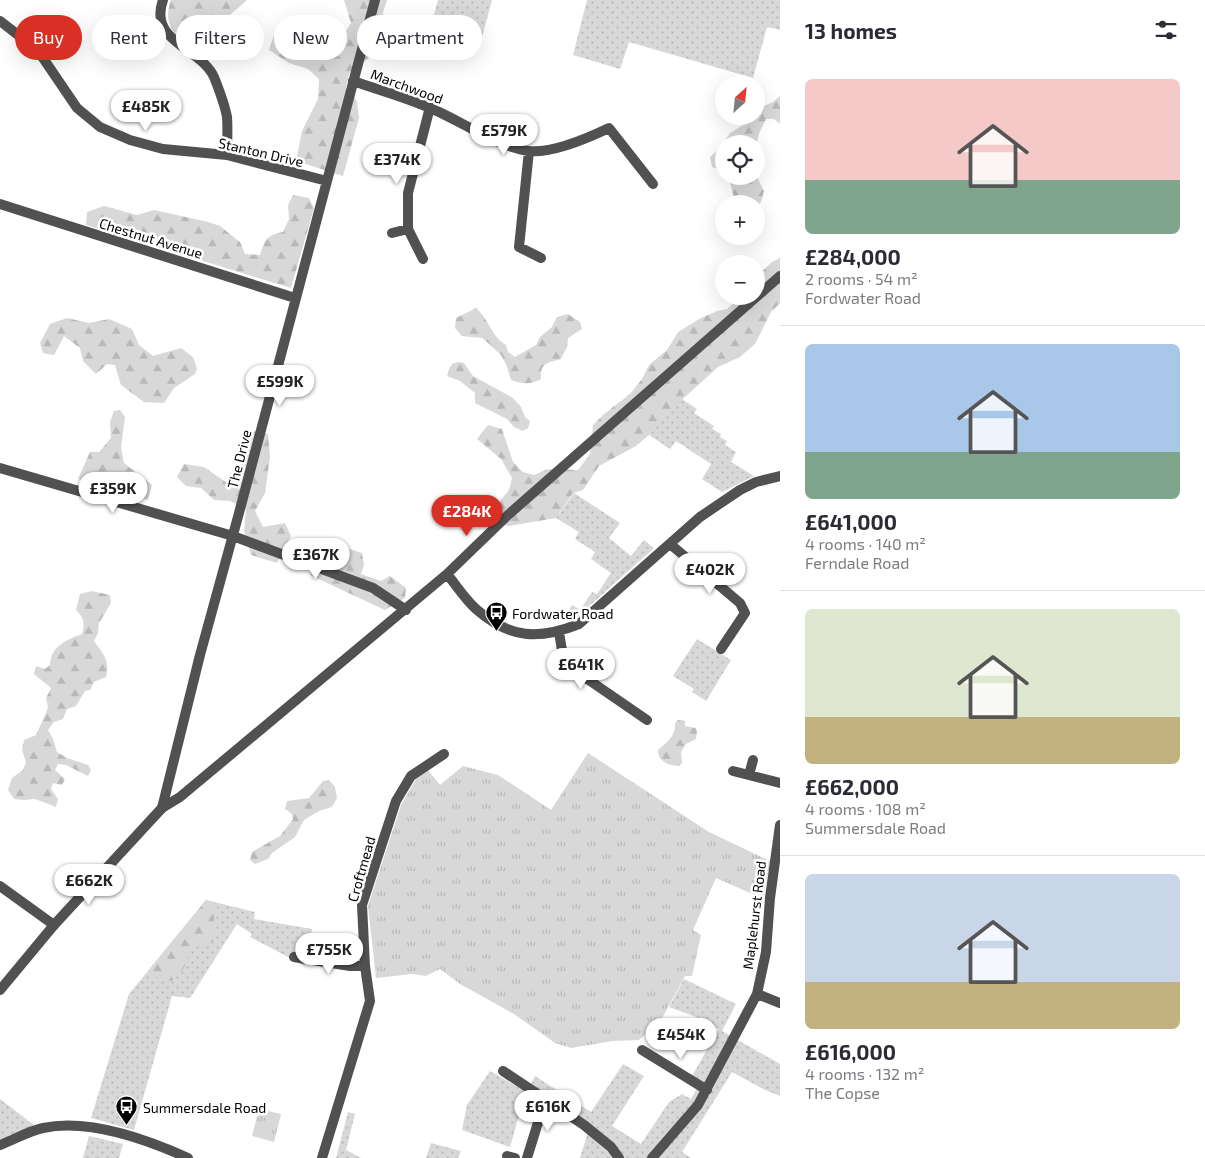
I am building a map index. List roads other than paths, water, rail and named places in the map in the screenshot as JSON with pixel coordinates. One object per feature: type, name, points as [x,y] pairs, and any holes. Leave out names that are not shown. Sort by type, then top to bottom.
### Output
[{"type":"street","points":[[163,0],[159,10],[162,25],[170,38],[204,63],[213,76],[226,116],[227,155]]},
{"type":"street","name":"The Drive","points":[[162,808],[200,655],[375,0]]},
{"type":"street","name":"Stanton Drive","points":[[0,21],[43,58],[77,108],[100,127],[130,140],[163,148],[227,155],[327,181]]},
{"type":"street","name":"Marchwood","points":[[354,81],[430,107],[462,122],[488,138],[529,151],[548,150],[590,137],[609,128],[653,184]]},
{"type":"street","points":[[423,259],[408,229],[408,193],[430,107]]},
{"type":"street","points":[[529,151],[519,247],[541,258]]},
{"type":"street","name":"Chestnut Avenue","points":[[0,204],[295,298]]},
{"type":"street","points":[[392,233],[408,229]]},
{"type":"street","points":[[0,990],[54,926],[162,808],[180,797],[406,610],[447,574],[508,515],[780,276]]},
{"type":"street","points":[[0,468],[233,536],[373,588],[406,610]]},
{"type":"street","points":[[447,574],[475,608],[498,626],[522,634],[559,632],[579,624],[700,516],[740,490],[756,482],[780,476]]},
{"type":"street","points":[[670,544],[740,603],[745,613],[721,649]]},
{"type":"street","points":[[559,632],[564,663],[647,720]]},
{"type":"street","name":"Croftmead","points":[[322,1158],[370,1001],[365,966],[362,905],[396,801],[411,776],[444,754]]},
{"type":"street","points":[[749,775],[753,760]]},
{"type":"street","points":[[732,771],[780,783]]},
{"type":"street","name":"Maplehurst Road","points":[[652,1158],[698,1106],[757,994],[766,952],[770,898],[780,824]]},
{"type":"street","points":[[0,886],[54,926]]},
{"type":"street","points":[[294,958],[350,966],[365,966]]},
{"type":"street","points":[[757,994],[780,1003]]},
{"type":"street","points":[[642,1050],[707,1090]]},
{"type":"street","points":[[502,1071],[584,1125],[611,1147],[619,1158]]},
{"type":"street","points":[[527,1158],[545,1100]]},
{"type":"street","points":[[0,1145],[41,1128],[83,1125],[130,1136],[188,1158]]},
{"type":"place","name":"Fordwater Road","points":[[496,632]]},
{"type":"place","name":"Summersdale Road","points":[[127,1126]]}]
